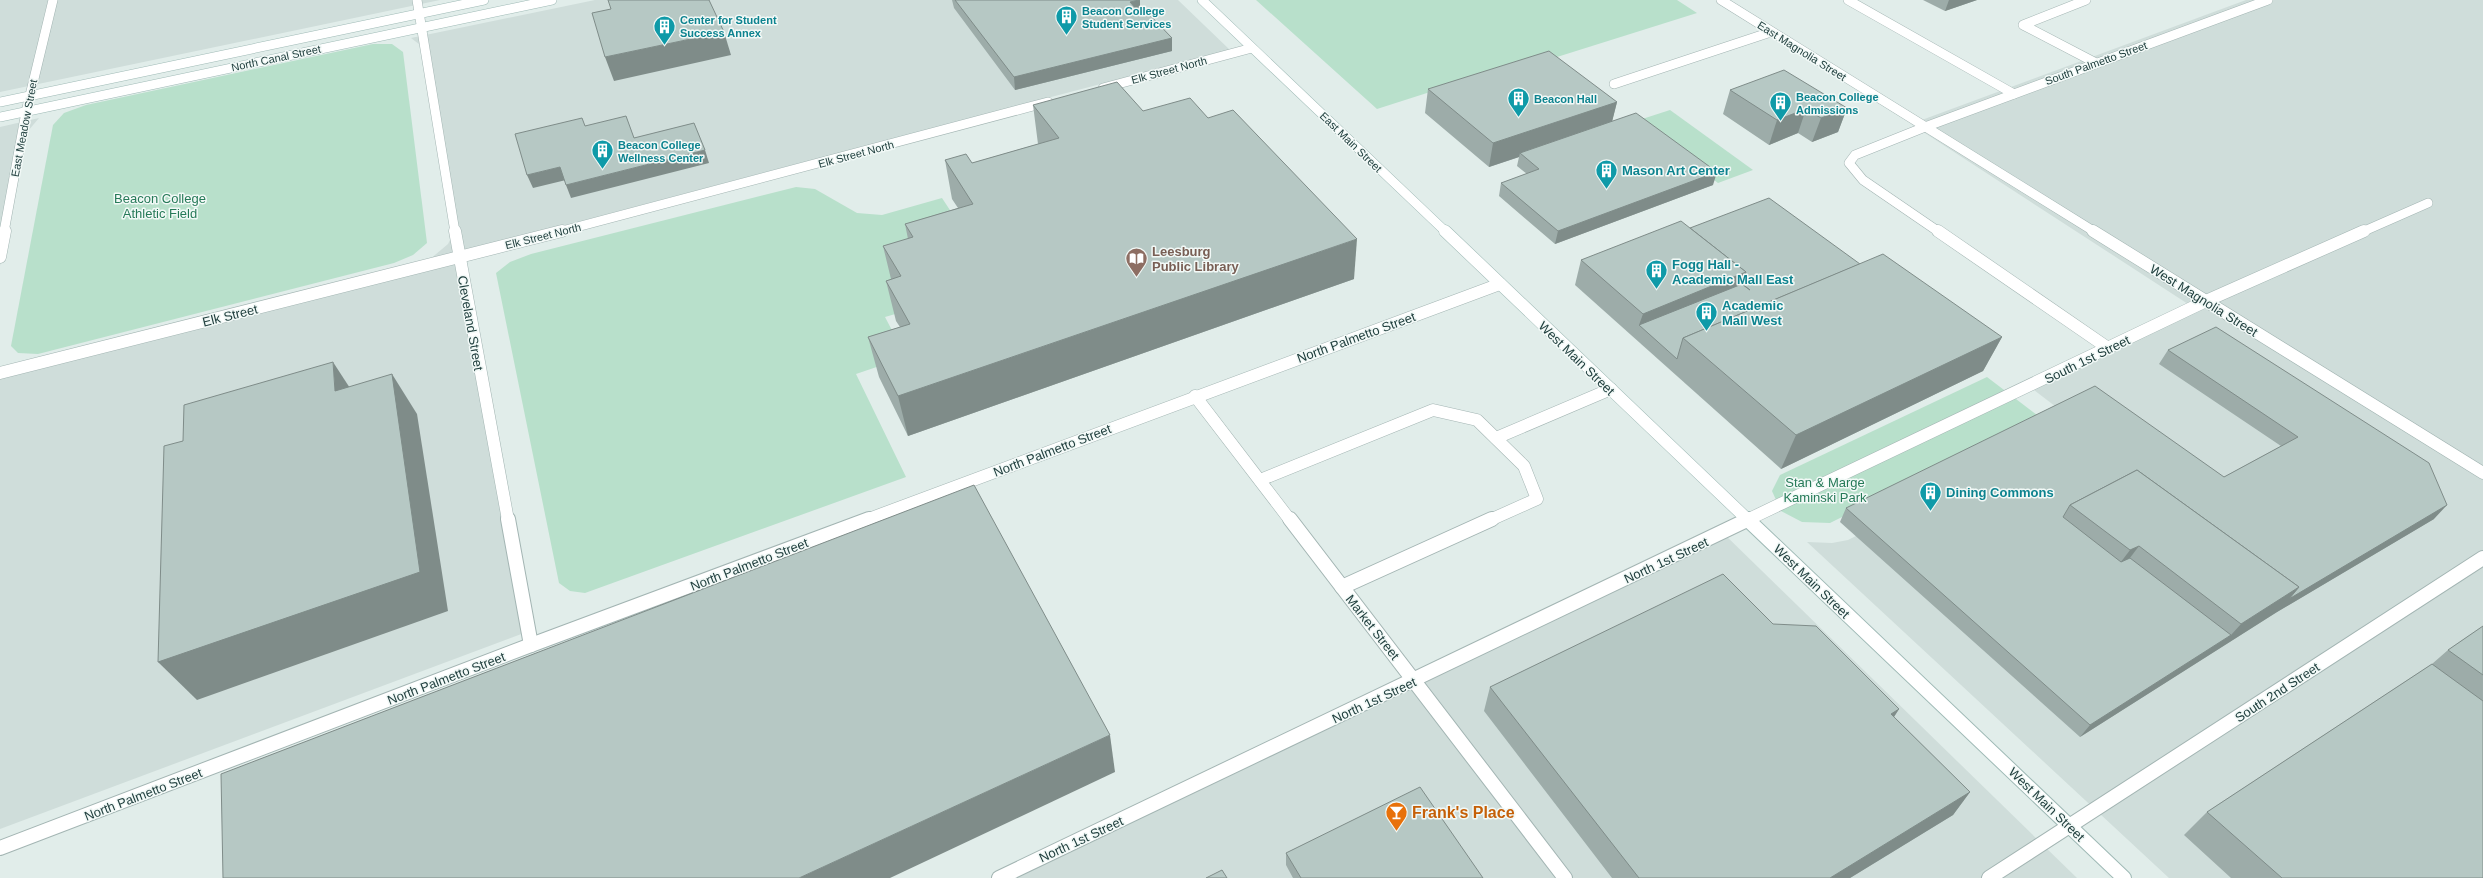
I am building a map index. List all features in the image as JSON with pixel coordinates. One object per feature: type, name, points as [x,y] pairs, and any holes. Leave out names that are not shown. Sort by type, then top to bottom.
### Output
[{"type":"street","name":"East Meadow Street","points":[[0,257],[26,112],[53,0]]},
{"type":"street","name":"Cleveland Street","points":[[417,0],[459,258],[531,645]]},
{"type":"street","points":[[0,102],[484,0]]},
{"type":"street","name":"North Canal Street","points":[[0,117],[552,0]]},
{"type":"street","name":"East Main Street","points":[[1202,0],[1500,284]]},
{"type":"street","name":"East Magnolia Street","points":[[1721,0],[1924,127]]},
{"type":"street","points":[[1848,0],[2014,94]]},
{"type":"street","points":[[2086,0],[2023,24],[2096,63]]},
{"type":"street","name":"South Palmetto Street","points":[[2108,348],[1863,180],[1849,163],[1856,155],[1924,127],[2268,0]]},
{"type":"street","points":[[1614,84],[1772,32]]},
{"type":"street","name":"Elk Street North","points":[[1090,91],[1252,48]]},
{"type":"street","name":"Elk Street North","points":[[459,258],[1060,99]]},
{"type":"street","name":"West Magnolia Street","points":[[1924,127],[2483,473]]},
{"type":"street","name":"South 1st Street","points":[[1749,521],[2206,301],[2428,204]]},
{"type":"street","name":"Elk Street","points":[[0,373],[459,258]]},
{"type":"street","name":"West Main Street","points":[[1500,284],[2124,878]]},
{"type":"street","name":"North Palmetto Street","points":[[0,848],[531,645],[1195,396],[1500,284]]},
{"type":"street","points":[[1496,438],[1611,390]]},
{"type":"street","name":"Market Street","points":[[1195,396],[1415,680],[1565,878]]},
{"type":"street","points":[[1260,480],[1434,410],[1477,420],[1524,466],[1537,499],[1342,587]]},
{"type":"street","name":"North 1st Street","points":[[999,878],[1749,521]]},
{"type":"street","name":"South 2nd Street","points":[[1989,878],[2070,827],[2483,558]]},
{"type":"shaded area","points":[[0,0],[440,0],[0,92]]},
{"type":"shaded area","points":[[595,0],[1178,0],[1230,50],[462,252],[524,633],[0,829],[0,368],[429,260],[448,244],[452,236],[424,48],[411,38]]},
{"type":"shaded area","points":[[2246,0],[2483,0],[2483,878],[2169,878],[1807,542],[1832,543],[1848,540],[2061,432],[2064,413],[2025,383],[2188,304],[1911,124]]},
{"type":"shaded area","points":[[39,118],[28,131],[0,266],[0,127]]},
{"type":"shaded area","points":[[1720,530],[2077,878],[999,878]]},
{"type":"green space","points":[[1256,0],[1677,0],[1697,13],[1557,57],[1542,56],[1377,109]]},
{"type":"green space","name":"Beacon College Athletic Field","points":[[373,44],[392,44],[403,52],[427,243],[413,255],[394,263],[38,354],[18,353],[11,346],[53,125],[64,113],[86,105]]},
{"type":"green space","points":[[1670,110],[1753,170],[1718,183],[1636,121]]},
{"type":"green space","points":[[796,187],[815,189],[857,213],[882,215],[942,198],[969,239],[912,276],[887,284],[902,312],[885,317],[906,357],[856,374],[906,477],[585,593],[570,591],[559,583],[496,273],[510,262],[531,254]]},
{"type":"green space","name":"Stan & Marge Kaminski Park","points":[[1987,377],[2041,418],[1830,523],[1802,522],[1781,511],[1772,491],[1780,475]]},
{"type":"building","points":[[608,0],[709,0],[724,32],[605,57],[592,13],[611,9]]},
{"type":"building","name":"Beacon College Student Services","points":[[955,0],[1139,0],[1130,2],[1137,10],[1144,9],[1172,38],[1014,77]]},
{"type":"building","points":[[1549,51],[1617,102],[1493,143],[1428,89]]},
{"type":"building","points":[[1784,70],[1847,108],[1821,118],[1806,109],[1777,120],[1730,90]]},
{"type":"building","name":"Leesburg Public Library","points":[[1117,82],[1143,111],[1190,98],[1208,118],[1233,110],[1357,239],[898,396],[868,337],[910,324],[886,281],[901,276],[883,246],[913,237],[905,224],[973,204],[945,160],[966,154],[972,163],[1059,138],[1033,105]]},
{"type":"building","name":"Mason Art Center","points":[[1636,113],[1717,172],[1558,231],[1501,183],[1539,169],[1520,153]]},
{"type":"building","name":"Beacon College Wellness Center","points":[[626,116],[634,138],[694,123],[705,150],[566,185],[560,167],[527,175],[515,134],[582,118],[585,126]]},
{"type":"building","points":[[1769,198],[1860,264],[1683,338],[1677,359],[1639,325],[1742,284],[1746,272],[1690,228]]},
{"type":"building","points":[[1681,221],[1746,272],[1643,314],[1581,260]]},
{"type":"building","points":[[1883,254],[2002,337],[1796,435],[1683,338]]},
{"type":"building","points":[[2216,327],[2429,463],[2447,505],[2289,599],[2299,587],[2137,470],[2070,505],[2063,517],[2121,562],[2130,558],[2231,635],[2090,725],[1846,508],[2095,386],[2224,477],[2298,437],[2168,350]]},
{"type":"building","points":[[333,362],[335,391],[392,374],[420,572],[158,662],[164,446],[183,441],[184,405]]},
{"type":"building","points":[[2137,470],[2299,587],[2241,624],[2139,546],[2130,550],[2070,505]]},
{"type":"building","points":[[974,485],[1110,735],[799,878],[223,878],[221,774]]},
{"type":"building","points":[[1723,574],[1773,624],[1816,626],[1899,709],[1891,714],[1970,792],[1830,878],[1639,878],[1490,687]]},
{"type":"building","points":[[2483,626],[2483,675],[2448,650]]},
{"type":"building","points":[[2432,664],[2483,701],[2483,878],[2282,878],[2207,812]]},
{"type":"building","name":"Frank's Place","points":[[1420,787],[1483,878],[1301,878],[1286,853]]},
{"type":"building","points":[[1222,870],[1227,878],[1206,878]]},
{"type":"place","name":"Beacon College Student Services","points":[[1067,36]]},
{"type":"place","name":"Center for Student Success Annex","points":[[665,46]]},
{"type":"place","name":"Beacon Hall","points":[[1518,118]]},
{"type":"place","name":"Beacon College Admissions","points":[[1780,122]]},
{"type":"place","name":"Beacon College Wellness Center","points":[[602,170]]},
{"type":"place","name":"Mason Art Center","points":[[1606,190]]},
{"type":"place","name":"Leesburg Public Library","points":[[1136,278]]},
{"type":"place","name":"Fogg Hall - Academic Mall East","points":[[1656,290]]},
{"type":"place","name":"Academic Mall West","points":[[1706,332]]},
{"type":"place","name":"Dining Commons","points":[[1930,512]]},
{"type":"place","name":"Frank's Place","points":[[1396,832]]}]
